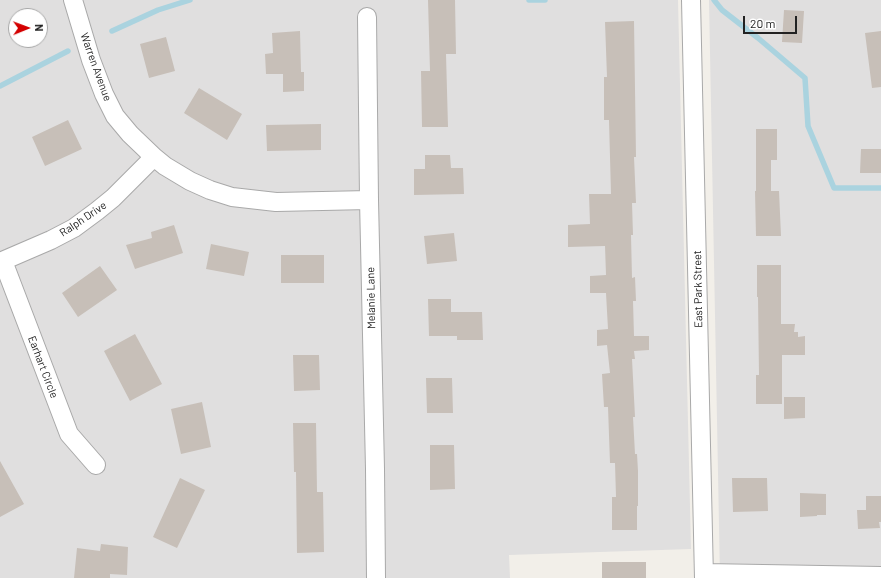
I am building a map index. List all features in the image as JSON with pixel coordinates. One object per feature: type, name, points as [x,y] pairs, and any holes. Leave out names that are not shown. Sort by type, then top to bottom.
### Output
[{"type":"street","name":"Warren Avenue","points":[[73,0],[91,60],[104,94],[115,116],[130,134],[165,166],[190,181],[210,190],[232,197],[276,202],[369,200]]},
{"type":"street","name":"East Park Street","points":[[691,0],[704,575]]},
{"type":"street","name":"Melanie Lane","points":[[367,17],[376,578]]},
{"type":"street","name":"Ralph Drive","points":[[2,261],[51,240],[74,228],[113,198],[154,157]]},
{"type":"street","name":"Earhart Circle","points":[[2,261],[69,434],[96,465]]},
{"type":"street","points":[[704,575],[881,576]]},
{"type":"shaded area","points":[[0,0],[678,0],[691,549],[509,555],[510,578],[0,578]]},
{"type":"shaded area","points":[[709,0],[881,0],[881,578],[720,578]]},
{"type":"building","points":[[428,0],[455,0],[456,54],[446,54],[448,127],[422,127],[421,71],[430,71]]},
{"type":"building","points":[[784,10],[804,11],[802,43],[782,42]]},
{"type":"building","points":[[634,21],[636,157],[634,157],[636,203],[632,203],[633,235],[631,235],[632,278],[635,277],[636,301],[633,301],[634,336],[649,336],[649,350],[634,351],[635,359],[632,359],[635,417],[633,417],[635,454],[637,454],[638,471],[637,530],[612,530],[612,497],[616,497],[615,463],[610,463],[608,407],[604,407],[602,374],[610,373],[607,345],[597,346],[597,330],[608,329],[606,293],[590,293],[590,276],[606,275],[605,246],[568,247],[568,225],[590,224],[589,194],[611,194],[609,120],[604,120],[604,77],[607,77],[605,22]]},
{"type":"building","points":[[300,31],[301,72],[304,72],[304,91],[283,92],[283,74],[266,74],[265,54],[273,53],[272,33]]},
{"type":"building","points":[[881,31],[881,87],[872,88],[865,33]]},
{"type":"building","points":[[166,37],[175,71],[149,78],[140,44]]},
{"type":"building","points":[[199,88],[242,114],[227,140],[184,113]]},
{"type":"building","points":[[68,120],[82,149],[45,166],[32,137]]},
{"type":"building","points":[[321,124],[321,150],[267,151],[266,125]]},
{"type":"building","points":[[756,129],[777,129],[777,160],[771,160],[771,191],[779,191],[781,236],[756,236]]},
{"type":"building","points":[[861,149],[881,149],[881,173],[860,173]]},
{"type":"building","points":[[425,155],[450,155],[451,168],[463,168],[464,194],[414,195],[414,169],[425,169]]},
{"type":"building","points":[[174,225],[183,253],[135,269],[126,245],[152,238],[151,232]]},
{"type":"building","points":[[454,233],[457,261],[427,264],[424,236]]},
{"type":"building","points":[[211,244],[249,252],[244,276],[206,269]]},
{"type":"building","points":[[281,255],[324,255],[324,283],[281,283]]},
{"type":"building","points":[[757,265],[781,265],[781,324],[795,324],[794,332],[798,332],[798,337],[805,336],[805,355],[782,355],[782,404],[756,404],[756,375],[759,375]]},
{"type":"building","points":[[100,266],[117,290],[78,317],[62,293]]},
{"type":"building","points":[[428,299],[451,299],[451,312],[482,312],[483,340],[457,340],[457,336],[429,336]]},
{"type":"building","points":[[135,334],[162,384],[130,401],[104,351]]},
{"type":"building","points":[[293,355],[319,355],[320,390],[294,391]]},
{"type":"building","points":[[426,378],[452,378],[453,413],[427,413]]},
{"type":"building","points":[[784,397],[805,397],[805,418],[784,419]]},
{"type":"building","points":[[202,402],[211,447],[181,454],[171,409]]},
{"type":"building","points":[[293,423],[316,423],[317,492],[323,492],[324,552],[297,553],[296,472],[294,472]]},
{"type":"building","points":[[430,445],[454,445],[455,489],[430,490]]},
{"type":"building","points":[[0,461],[24,504],[0,517]]},
{"type":"building","points":[[180,478],[205,490],[177,548],[153,537]]},
{"type":"building","points":[[732,478],[767,478],[768,511],[733,512]]},
{"type":"building","points":[[800,493],[826,494],[826,515],[800,517]]},
{"type":"building","points":[[866,496],[881,496],[880,528],[858,529],[857,510],[866,510]]},
{"type":"building","points":[[101,544],[128,547],[127,575],[110,574],[110,578],[74,578],[77,548],[100,551]]},
{"type":"building","points":[[602,562],[646,562],[646,578],[602,578]]},
{"type":"waterway","points":[[112,31],[158,10],[190,0]]},
{"type":"waterway","points":[[529,0],[545,0]]},
{"type":"waterway","points":[[714,0],[722,10],[805,78],[808,126],[834,188],[881,188]]},
{"type":"waterway","points":[[0,86],[68,51]]}]
